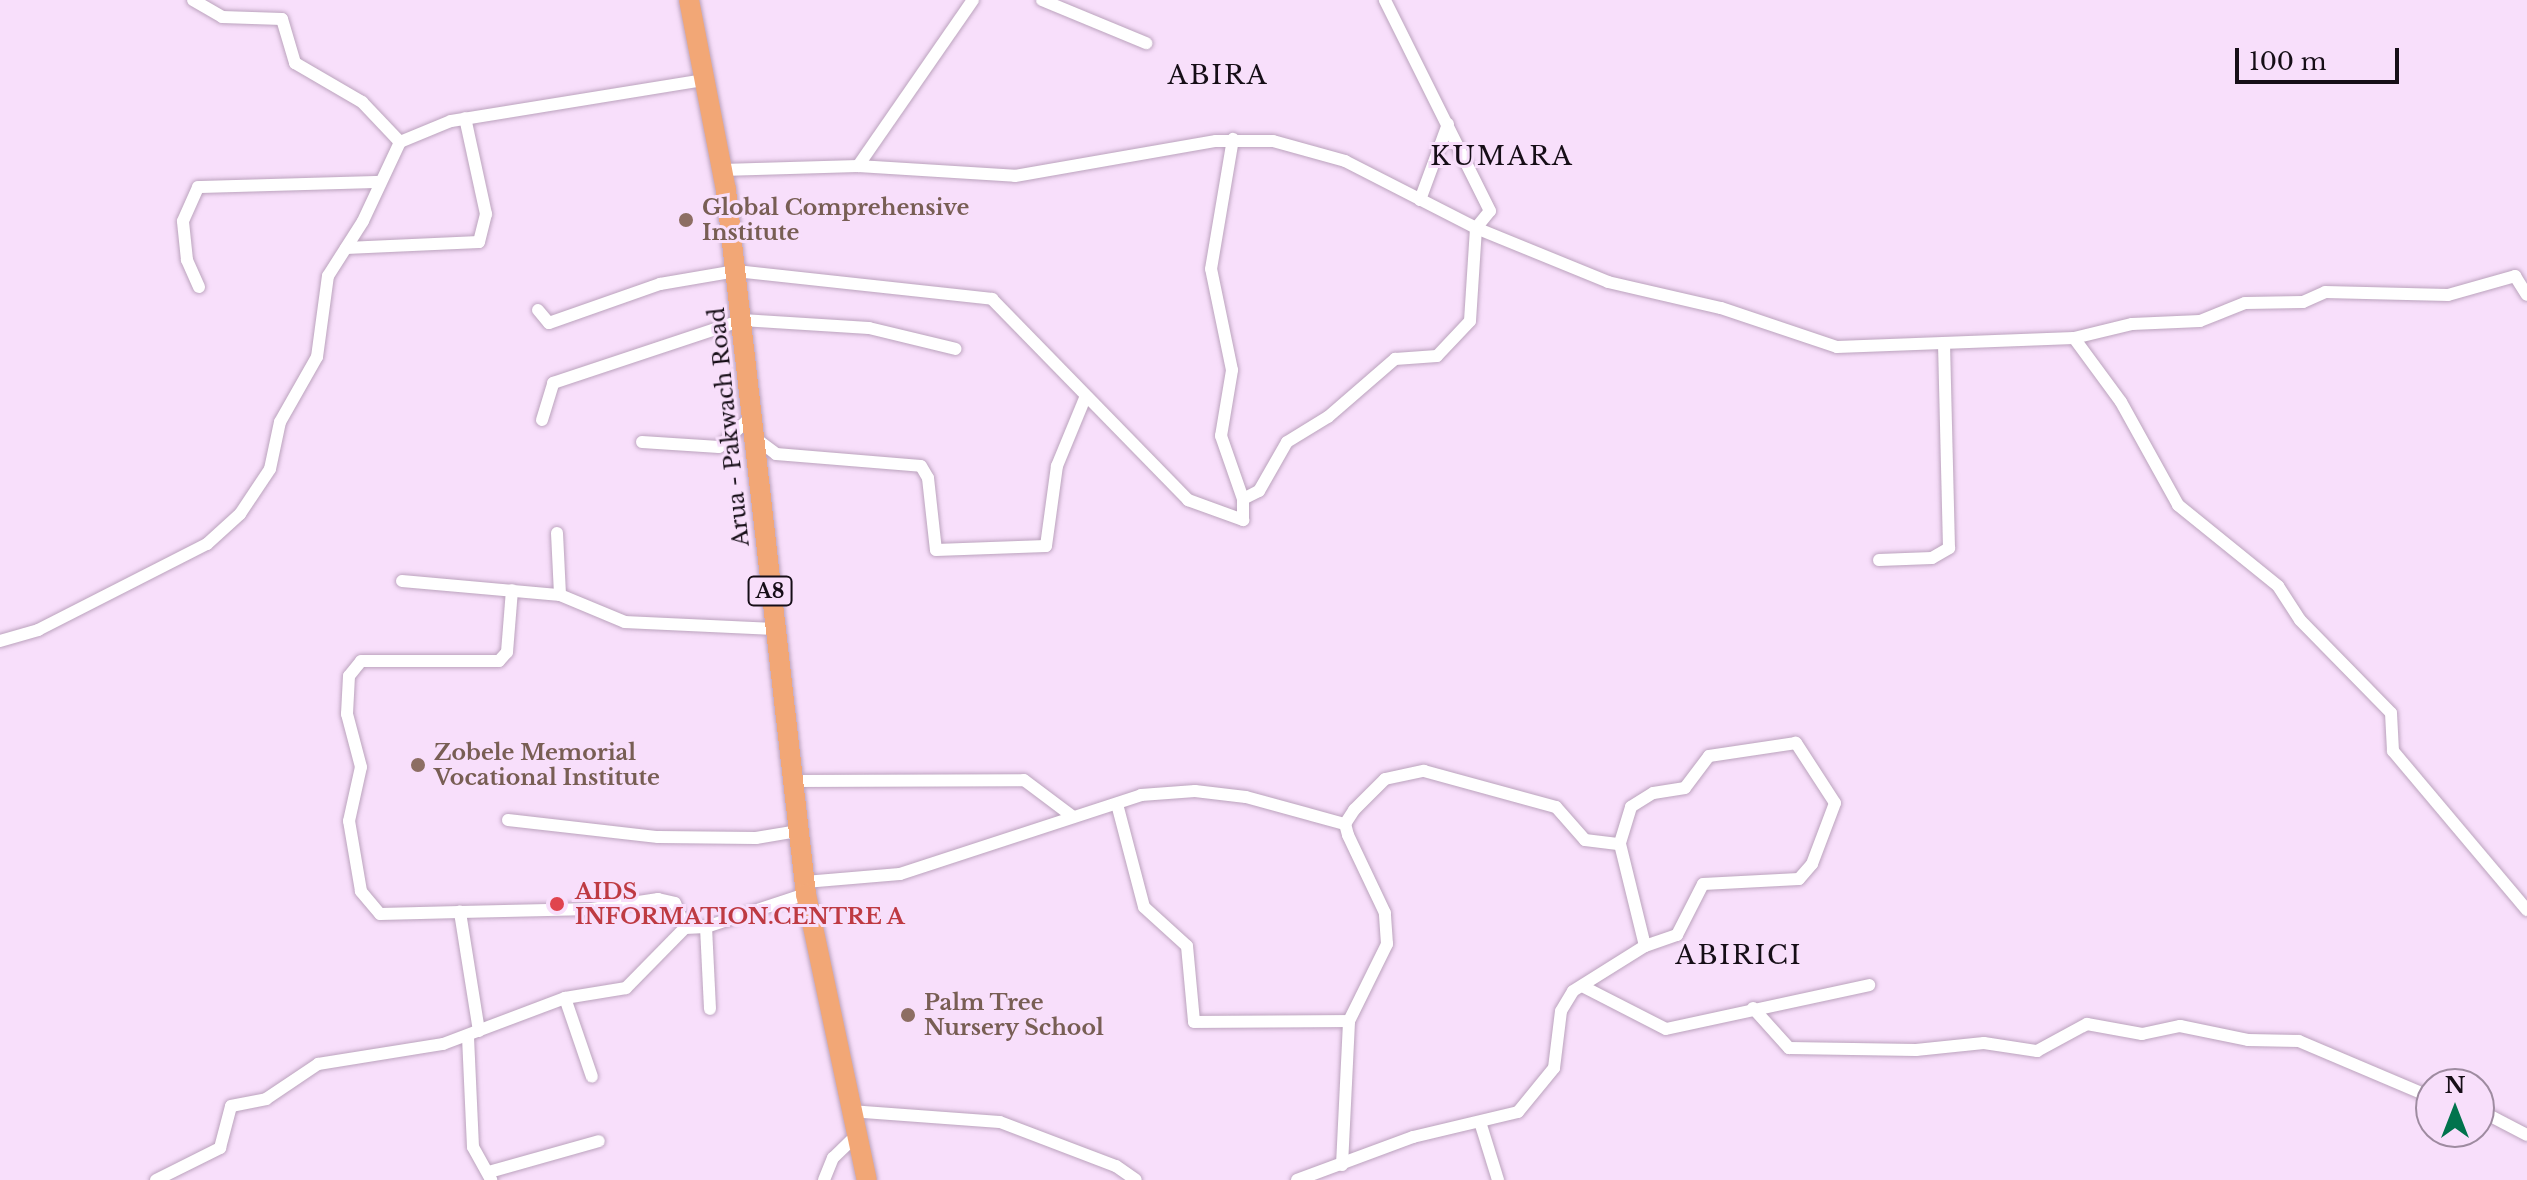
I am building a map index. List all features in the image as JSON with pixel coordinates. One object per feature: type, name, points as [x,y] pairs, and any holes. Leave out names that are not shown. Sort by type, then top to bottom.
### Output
[{"type":"main road","name":"Arua - Pakwach Road","points":[[689,0],[722,170],[736,271],[774,629],[806,888],[855,1137],[867,1180]]},
{"type":"street","points":[[193,0],[222,17],[282,19],[295,63],[362,102],[400,142]]},
{"type":"street","points":[[858,166],[973,0]]},
{"type":"street","points":[[1042,0],[1146,43]]},
{"type":"street","points":[[1243,499],[1259,491],[1287,442],[1328,417],[1389,363],[1437,356],[1464,329],[1476,228],[1490,211],[1385,0]]},
{"type":"street","points":[[0,641],[48,625],[219,538],[258,490],[273,458],[280,422],[317,357],[323,291],[400,142],[465,118],[705,80]]},
{"type":"street","points":[[346,248],[479,242],[486,214],[465,118]]},
{"type":"street","points":[[1420,200],[1448,124]]},
{"type":"street","points":[[538,310],[551,323],[660,284],[736,271],[992,299],[1016,318],[1085,398],[1196,506],[1243,520],[1243,499],[1221,436],[1232,370],[1211,269],[1233,139]]},
{"type":"street","points":[[722,170],[858,166],[1024,175],[1233,139],[1326,153],[1476,228],[1623,288],[1721,308],[1829,346],[1944,346],[2074,338],[2132,324],[2200,321],[2245,303],[2303,302],[2325,292],[2448,295],[2515,276],[2527,295]]},
{"type":"street","points":[[199,287],[187,260],[183,221],[198,187],[378,182]]},
{"type":"street","points":[[542,420],[553,383],[742,320],[869,328],[956,349]]},
{"type":"street","points":[[2074,338],[2121,402],[2178,505],[2278,586],[2300,620],[2391,713],[2393,751],[2527,910]]},
{"type":"street","points":[[1879,560],[1932,558],[1949,548],[1944,346]]},
{"type":"street","points":[[754,438],[776,454],[921,466],[928,478],[936,550],[1046,546],[1057,466],[1085,398]]},
{"type":"street","points":[[642,442],[719,447],[751,417]]},
{"type":"street","points":[[557,533],[560,595]]},
{"type":"street","points":[[402,581],[560,595],[625,622],[774,629]]},
{"type":"street","points":[[512,590],[507,652],[499,661],[361,661],[349,676],[346,705],[361,767],[349,821],[361,891],[380,914],[592,909],[658,899],[675,903],[685,928]]},
{"type":"street","points":[[1297,1180],[1413,1137],[1481,1125],[1518,1112],[1545,1084],[1557,1055],[1561,1011],[1582,986],[1645,946],[1677,935],[1703,884],[1799,879],[1825,836],[1834,797],[1796,743],[1751,746],[1709,756],[1685,788],[1637,801],[1623,822],[1620,844],[1645,946]]},
{"type":"street","points":[[1345,824],[1385,779],[1424,771],[1556,807],[1585,840],[1620,844]]},
{"type":"street","points":[[792,781],[1024,780],[1072,816]]},
{"type":"street","points":[[156,1180],[220,1148],[231,1106],[266,1099],[318,1064],[473,1034],[565,998],[632,985],[685,928],[706,927],[806,888],[900,874],[1007,844],[1072,816],[1117,804],[1195,791],[1345,824]]},
{"type":"street","points":[[1117,804],[1144,907],[1187,946],[1194,1022],[1349,1021]]},
{"type":"street","points":[[508,820],[658,837],[756,838],[798,831]]},
{"type":"street","points":[[1342,1165],[1349,1021],[1383,961],[1387,928],[1345,824]]},
{"type":"street","points":[[460,912],[473,1034],[473,1147],[490,1176],[599,1141]]},
{"type":"street","points":[[706,927],[710,1009]]},
{"type":"street","points":[[1582,986],[1666,1029],[1869,985]]},
{"type":"street","points":[[565,998],[592,1077]]},
{"type":"street","points":[[1753,1008],[1789,1048],[1916,1050],[1984,1043],[2037,1051],[2087,1024],[2142,1034],[2180,1026],[2248,1040],[2299,1041],[2415,1090]]},
{"type":"street","points":[[850,1111],[1000,1122],[1116,1166],[1136,1180]]},
{"type":"street","points":[[2495,1118],[2527,1135]]},
{"type":"street","points":[[1481,1125],[1498,1180]]},
{"type":"street","points":[[824,1180],[839,1149],[855,1137]]},
{"type":"place","name":"Global Comprehensive Institute","points":[[686,220]]},
{"type":"place","name":"Zobele Memorial Vocational Institute","points":[[418,765]]},
{"type":"place","name":"AIDS INFORMATION.CENTRE A","points":[[557,904]]},
{"type":"place","name":"Palm Tree Nursery School","points":[[908,1015]]},
{"type":"district","name":"ABIRA","points":[[1218,76]]},
{"type":"district","name":"KUMARA","points":[[1502,157]]},
{"type":"district","name":"ABIRICI","points":[[1739,956]]}]
